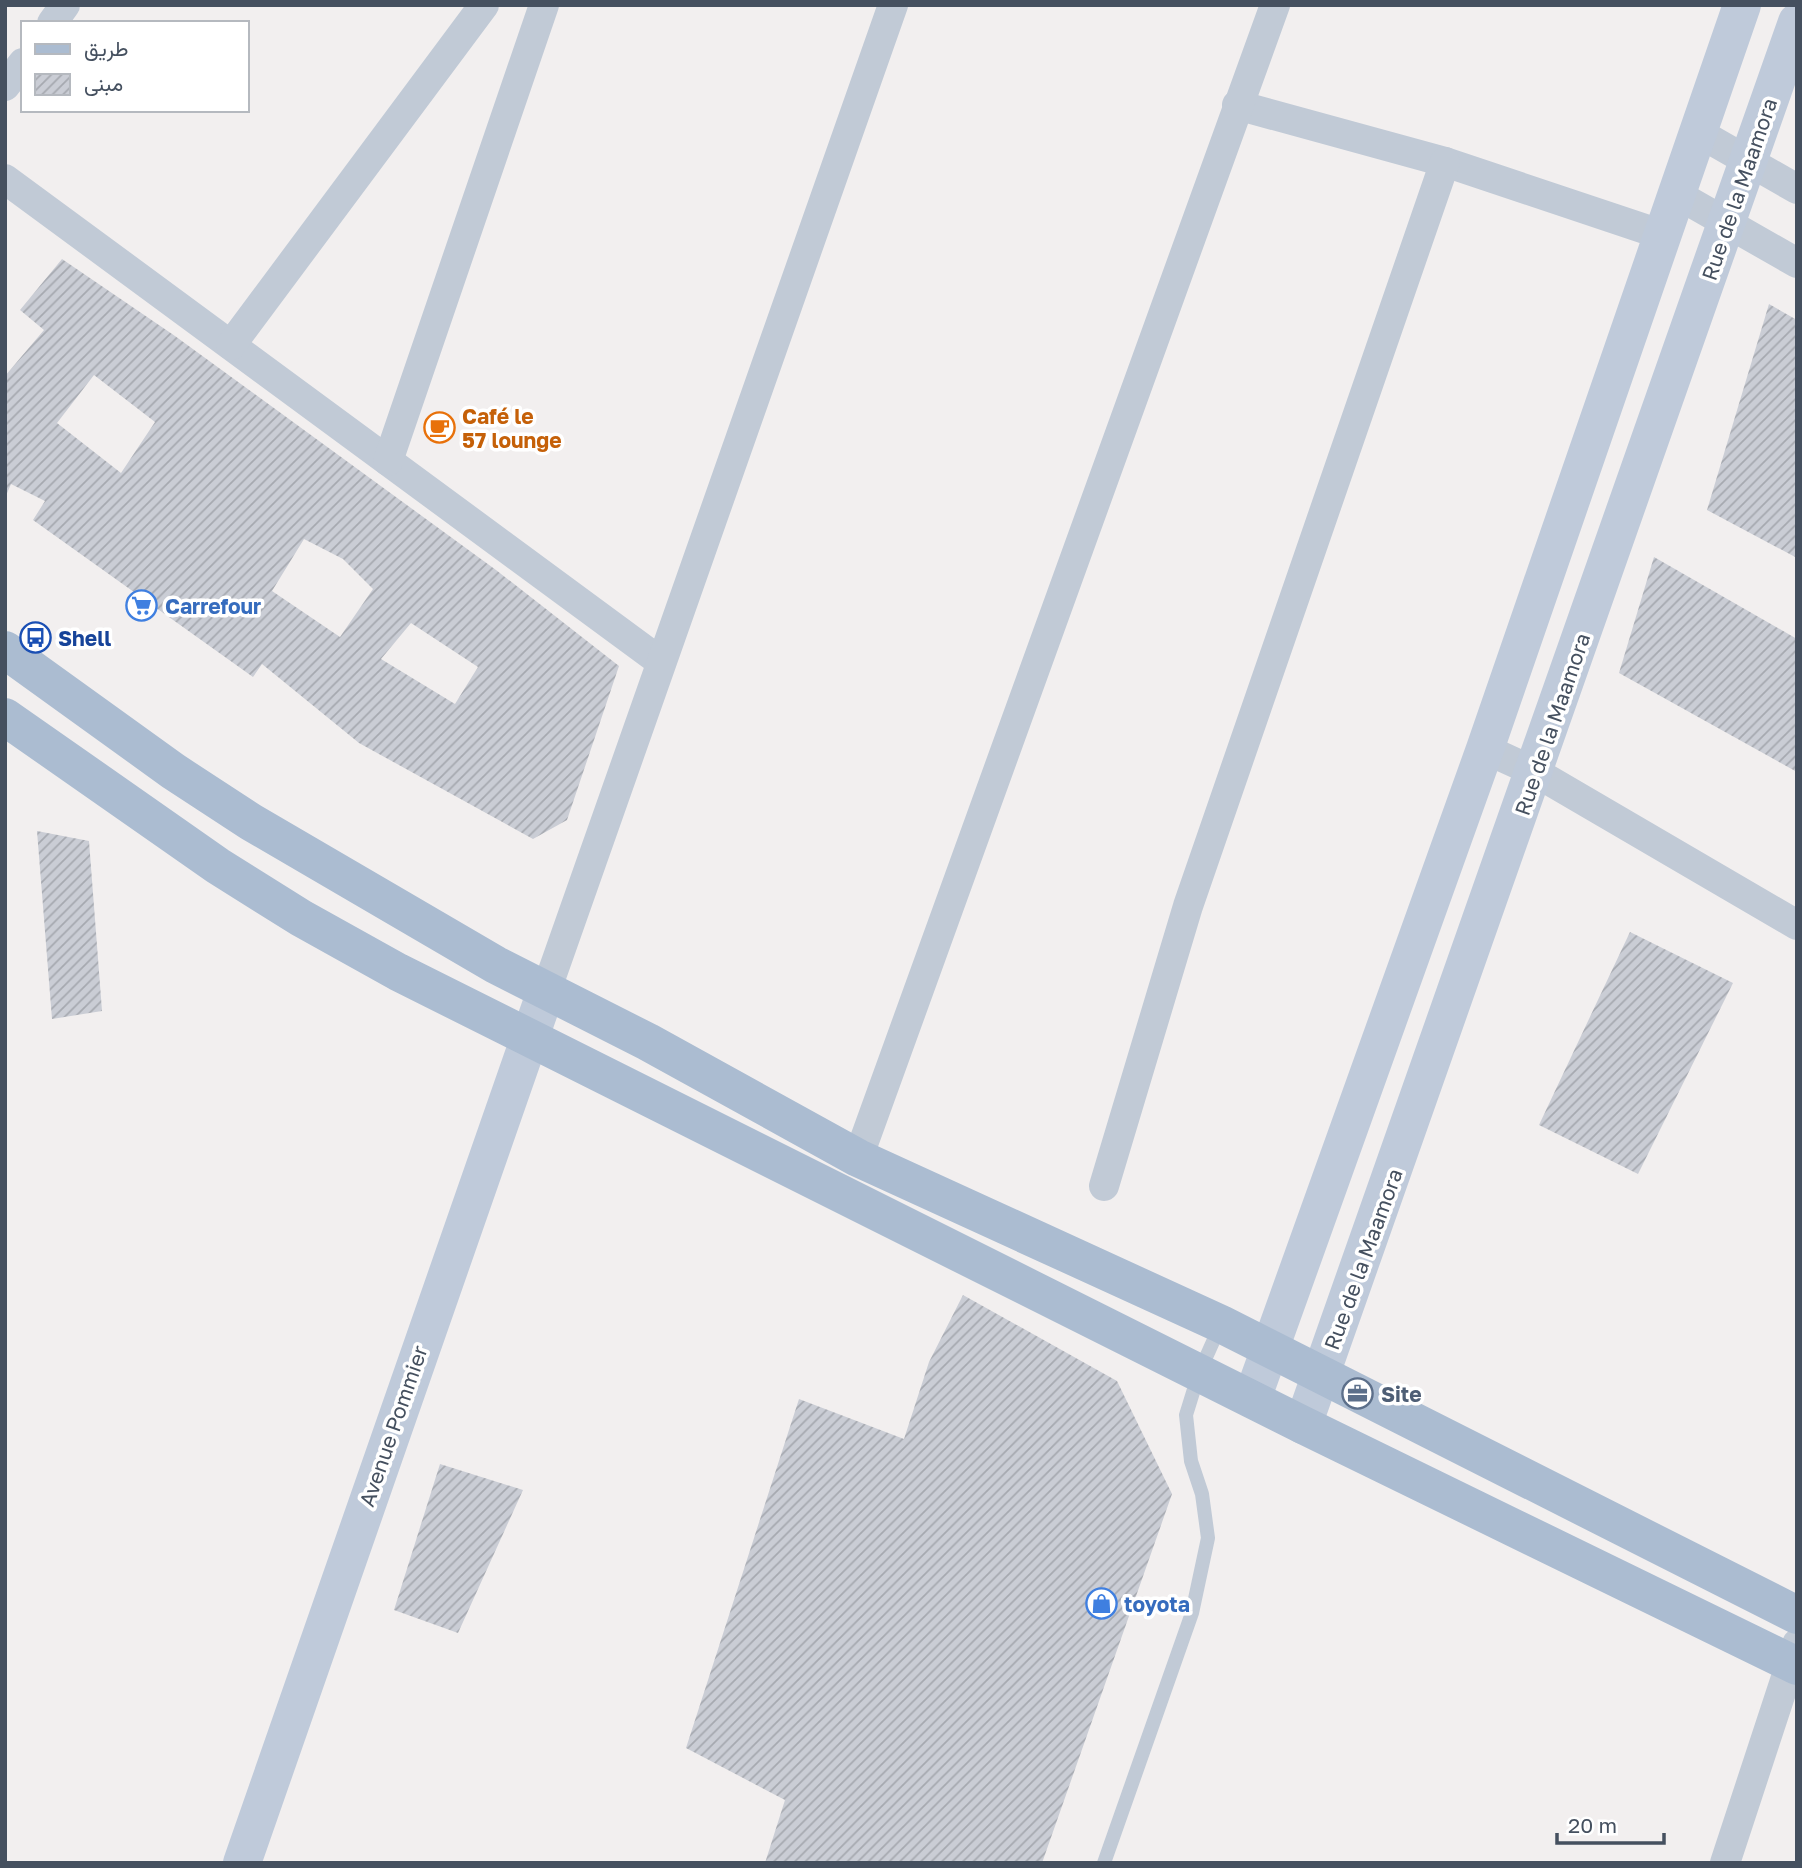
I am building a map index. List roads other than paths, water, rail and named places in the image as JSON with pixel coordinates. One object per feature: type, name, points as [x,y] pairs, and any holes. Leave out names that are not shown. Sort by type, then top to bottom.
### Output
[{"type":"main road","points":[[5,650],[173,771],[251,822],[546,991],[648,1042],[858,1158],[1221,1324],[1797,1615]]},
{"type":"main road","points":[[5,717],[219,866],[302,918],[529,1040],[1303,1425],[1794,1657]]},
{"type":"street","points":[[53,21],[65,5]]},
{"type":"street","points":[[231,345],[484,5]]},
{"type":"street","points":[[388,461],[544,5]]},
{"type":"street","points":[[546,991],[893,5]]},
{"type":"street","points":[[858,1158],[1275,5]]},
{"type":"street","points":[[1252,1399],[1485,749],[1742,5]]},
{"type":"street","name":"Rue de la Maamora","points":[[1303,1425],[1797,22]]},
{"type":"street","points":[[5,86],[21,66]]},
{"type":"street","points":[[1237,105],[1445,162],[1663,235]]},
{"type":"street","points":[[1699,134],[1797,189]]},
{"type":"street","points":[[1104,1186],[1188,906],[1445,162]]},
{"type":"street","points":[[5,179],[661,662]]},
{"type":"street","points":[[1678,195],[1797,263]]},
{"type":"street","points":[[1485,749],[1535,772],[1797,925]]},
{"type":"street","name":"Avenue Pommier","points":[[242,1863],[306,1670],[546,991]]},
{"type":"street","points":[[1725,1863],[1794,1657]]},
{"type":"lane","points":[[1104,1863],[1192,1613],[1208,1538],[1202,1494],[1191,1461],[1186,1415],[1199,1373],[1221,1324]]},
{"type":"place","name":"Café le 57 lounge","points":[[439,428]]},
{"type":"place","name":"Carrefour","points":[[142,606]]},
{"type":"place","name":"Shell","points":[[35,638]]},
{"type":"place","name":"Site","points":[[1358,1394]]},
{"type":"place","name":"toyota","points":[[1101,1604]]}]
